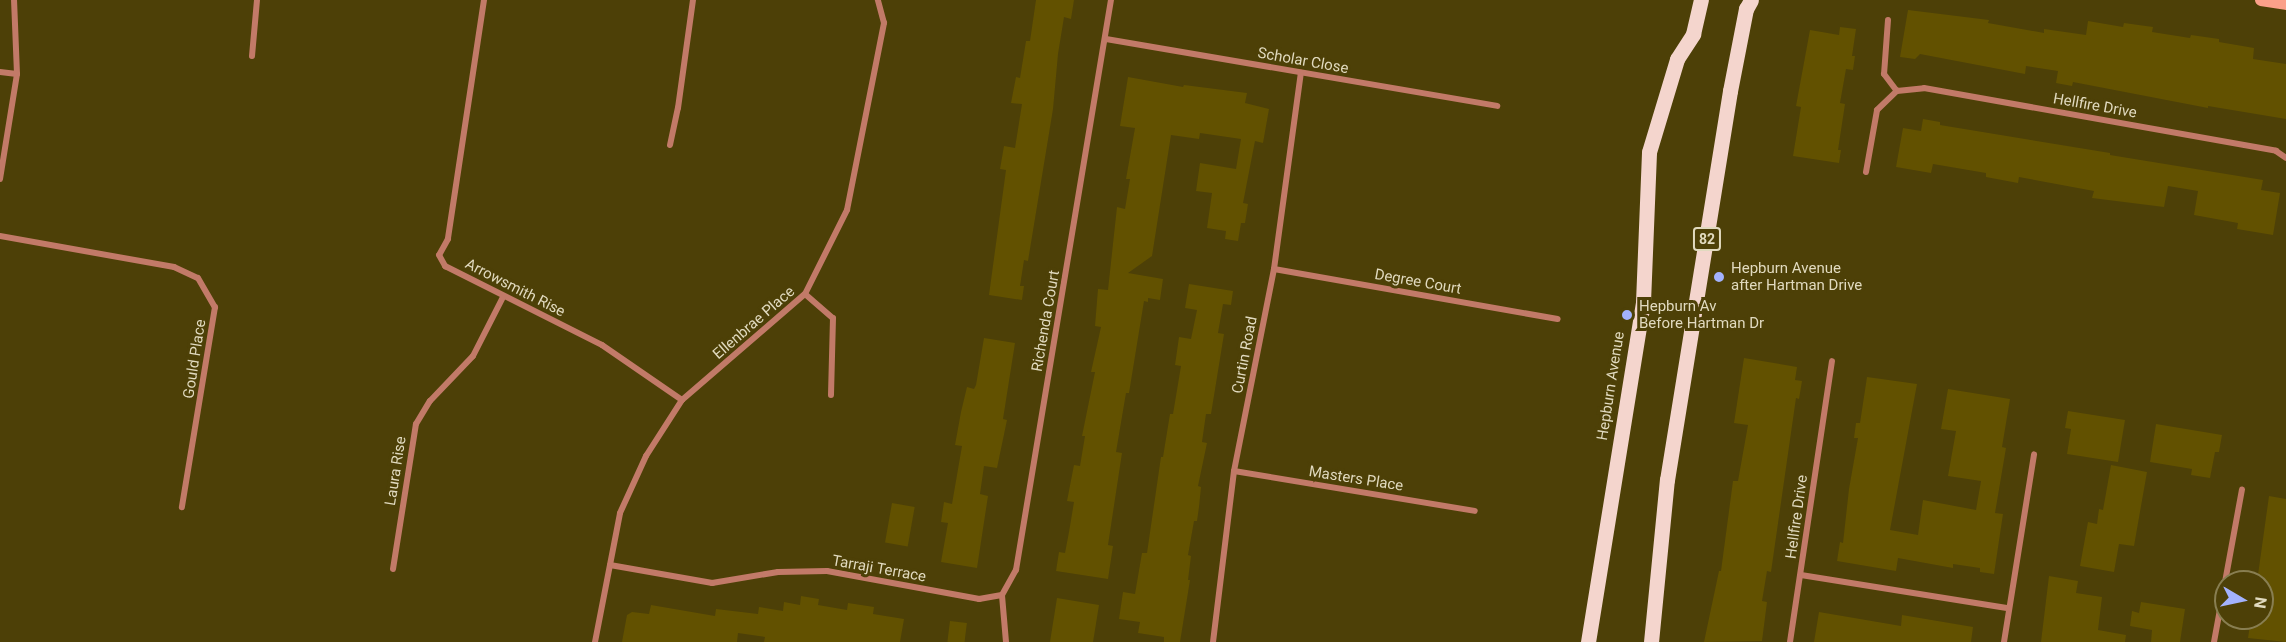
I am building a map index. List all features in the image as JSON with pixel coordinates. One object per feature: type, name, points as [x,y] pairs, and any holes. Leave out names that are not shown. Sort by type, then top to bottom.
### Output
[{"type":"main road","name":"Hepburn Avenue","points":[[1588,642],[1643,302],[1649,152],[1677,59],[1694,34],[1701,0]]},
{"type":"main road","name":"82","points":[[1651,642],[1667,480],[1731,91],[1746,9],[1751,0]]},
{"type":"main road","points":[[2261,0],[2286,4]]},
{"type":"street","points":[[0,179],[17,74],[14,0]]},
{"type":"street","points":[[252,56],[257,0]]},
{"type":"street","name":"Arrowsmith Rise","points":[[484,0],[448,239],[439,255],[445,266],[602,345],[682,400]]},
{"type":"street","points":[[670,145],[678,108],[693,0]]},
{"type":"street","name":"Ellenbrae Place","points":[[595,642],[624,503],[646,456],[682,400],[805,294],[847,210],[884,23],[878,0]]},
{"type":"street","name":"Richenda Court","points":[[1002,595],[1016,570],[1111,0]]},
{"type":"street","points":[[1866,172],[1877,110],[1898,91],[1884,74],[1887,20]]},
{"type":"street","name":"Scholar Close","points":[[1106,39],[1497,106]]},
{"type":"street","points":[[0,72],[17,74]]},
{"type":"street","name":"Curtin Road","points":[[1213,642],[1234,471],[1274,269],[1300,73]]},
{"type":"street","name":"Hellfire Drive","points":[[1898,91],[1924,88],[2276,151],[2286,158]]},
{"type":"street","name":"Gould Place","points":[[0,236],[174,267],[198,278],[215,307],[182,507]]},
{"type":"street","name":"Degree Court","points":[[1274,269],[1558,319]]},
{"type":"street","points":[[805,294],[833,318],[831,395]]},
{"type":"street","name":"Laura Rise","points":[[393,569],[416,424],[430,401],[473,356],[503,297]]},
{"type":"street","name":"Hellfire Drive","points":[[1790,642],[1832,361]]},
{"type":"street","points":[[2004,642],[2034,454]]},
{"type":"street","name":"Masters Place","points":[[1234,471],[1475,511]]},
{"type":"street","points":[[2214,642],[2242,490]]},
{"type":"street","name":"Tarraji Terrace","points":[[610,565],[712,583],[778,572],[827,571],[979,599],[1002,595]]},
{"type":"street","points":[[1801,575],[2008,608]]},
{"type":"street","points":[[1002,595],[1006,642]]},
{"type":"building","points":[[1036,0],[1074,0],[1071,19],[1064,17],[1053,109],[1028,261],[1024,260],[1020,286],[1024,286],[1022,300],[989,295],[1006,170],[1000,169],[1004,146],[1015,148],[1022,104],[1011,103],[1016,77],[1020,78],[1026,41],[1030,41]]},
{"type":"building","points":[[1908,10],[1989,20],[1988,23],[2044,33],[2044,29],[2086,35],[2088,21],[2123,27],[2124,23],[2153,27],[2152,32],[2190,38],[2191,35],[2219,39],[2219,42],[2254,48],[2253,59],[2286,64],[2286,119],[2208,106],[2208,108],[2073,82],[2072,86],[2056,83],[2058,71],[2026,66],[2025,74],[1920,54],[1915,59],[1900,57]]},
{"type":"building","points":[[1840,27],[1856,29],[1852,56],[1855,56],[1853,70],[1846,69],[1840,103],[1845,104],[1838,150],[1841,150],[1839,163],[1793,156],[1801,107],[1796,106],[1810,30],[1839,35]]},
{"type":"building","points":[[1128,77],[1183,87],[1184,85],[1247,93],[1245,103],[1269,109],[1263,143],[1255,141],[1243,203],[1248,204],[1245,223],[1241,223],[1238,241],[1225,239],[1226,231],[1207,228],[1212,193],[1196,191],[1200,163],[1236,169],[1241,139],[1200,133],[1199,139],[1171,135],[1152,256],[1128,273],[1163,279],[1160,300],[1148,298],[1148,302],[1144,301],[1129,393],[1126,393],[1116,452],[1122,453],[1108,545],[1113,546],[1108,579],[1056,571],[1059,552],[1065,553],[1074,502],[1067,501],[1074,465],[1080,466],[1085,436],[1082,436],[1095,372],[1091,372],[1101,327],[1095,326],[1098,289],[1108,290],[1117,207],[1125,209],[1130,179],[1126,179],[1135,128],[1120,126]]},
{"type":"building","points":[[1923,119],[1940,122],[1940,125],[2263,180],[2261,190],[2280,193],[2273,235],[2237,229],[2238,223],[2194,215],[2198,191],[2168,186],[2164,207],[2092,198],[2094,191],[2019,177],[2018,183],[1986,177],[1986,173],[1933,164],[1931,173],[1896,167],[1903,128],[1921,131]]},
{"type":"building","points":[[1189,284],[1233,291],[1231,305],[1223,304],[1218,333],[1224,334],[1211,414],[1206,414],[1202,442],[1207,443],[1198,486],[1201,487],[1197,521],[1194,521],[1188,555],[1191,556],[1188,580],[1190,580],[1180,642],[1164,642],[1164,637],[1138,633],[1140,622],[1119,619],[1123,592],[1135,594],[1142,553],[1147,553],[1161,457],[1163,457],[1170,414],[1173,414],[1181,366],[1175,365],[1179,337],[1191,339],[1197,310],[1185,308]]},
{"type":"building","points":[[984,338],[1015,343],[1003,419],[1007,420],[997,468],[984,466],[980,494],[988,496],[977,568],[941,562],[948,523],[941,522],[944,502],[952,504],[962,446],[955,445],[961,412],[967,387],[974,389],[976,385]]},
{"type":"building","points":[[1744,358],[1797,367],[1795,380],[1802,381],[1799,399],[1796,398],[1771,572],[1767,571],[1762,601],[1767,602],[1762,641],[1704,642],[1719,571],[1721,571],[1733,481],[1738,481],[1748,425],[1734,423]]},
{"type":"building","points":[[1867,377],[1917,384],[1890,530],[1918,535],[1923,500],[1976,510],[1981,481],[1948,476],[1956,431],[1941,429],[1948,389],[2010,399],[2002,447],[2006,448],[1995,513],[2003,514],[1994,574],[1980,572],[1980,568],[1953,564],[1953,568],[1898,558],[1896,571],[1837,561],[1840,542],[1843,543],[1858,438],[1854,438],[1856,423],[1860,423]]},
{"type":"building","points":[[2068,411],[2125,420],[2118,462],[2067,454],[2071,429],[2065,428]]},
{"type":"building","points":[[2156,424],[2222,435],[2219,452],[2215,452],[2210,478],[2191,475],[2192,469],[2150,462]]},
{"type":"building","points":[[2111,465],[2147,472],[2134,546],[2119,544],[2114,572],[2080,566],[2088,522],[2097,524],[2099,509],[2103,510]]},
{"type":"building","points":[[2269,496],[2286,499],[2286,642],[2248,638],[2249,630],[2274,630],[2274,570],[2259,570]]},
{"type":"building","points":[[892,503],[915,507],[908,546],[885,542]]},
{"type":"building","points":[[2049,576],[2078,581],[2076,593],[2102,597],[2098,630],[2126,635],[2125,642],[2041,642]]},
{"type":"building","points":[[801,596],[819,599],[818,605],[847,610],[848,603],[874,607],[873,614],[904,619],[900,642],[764,642],[765,637],[738,633],[737,642],[622,642],[627,615],[632,612],[649,614],[651,605],[715,616],[716,609],[758,614],[759,607],[783,611],[784,602],[800,605]]},
{"type":"building","points":[[1057,598],[1099,605],[1093,642],[1050,642]]},
{"type":"building","points":[[2141,602],[2185,609],[2180,642],[2151,642],[2152,630],[2130,626],[2132,611],[2139,613]]},
{"type":"building","points":[[1819,612],[1901,626],[1902,615],[1973,627],[1971,642],[1814,642]]},
{"type":"building","points":[[950,621],[967,623],[965,642],[947,642]]},
{"type":"place","name":"Hepburn Avenue after Hartman Drive","points":[[1719,277]]},
{"type":"place","name":"Hepburn Av Before Hartman Dr","points":[[1627,315]]}]
